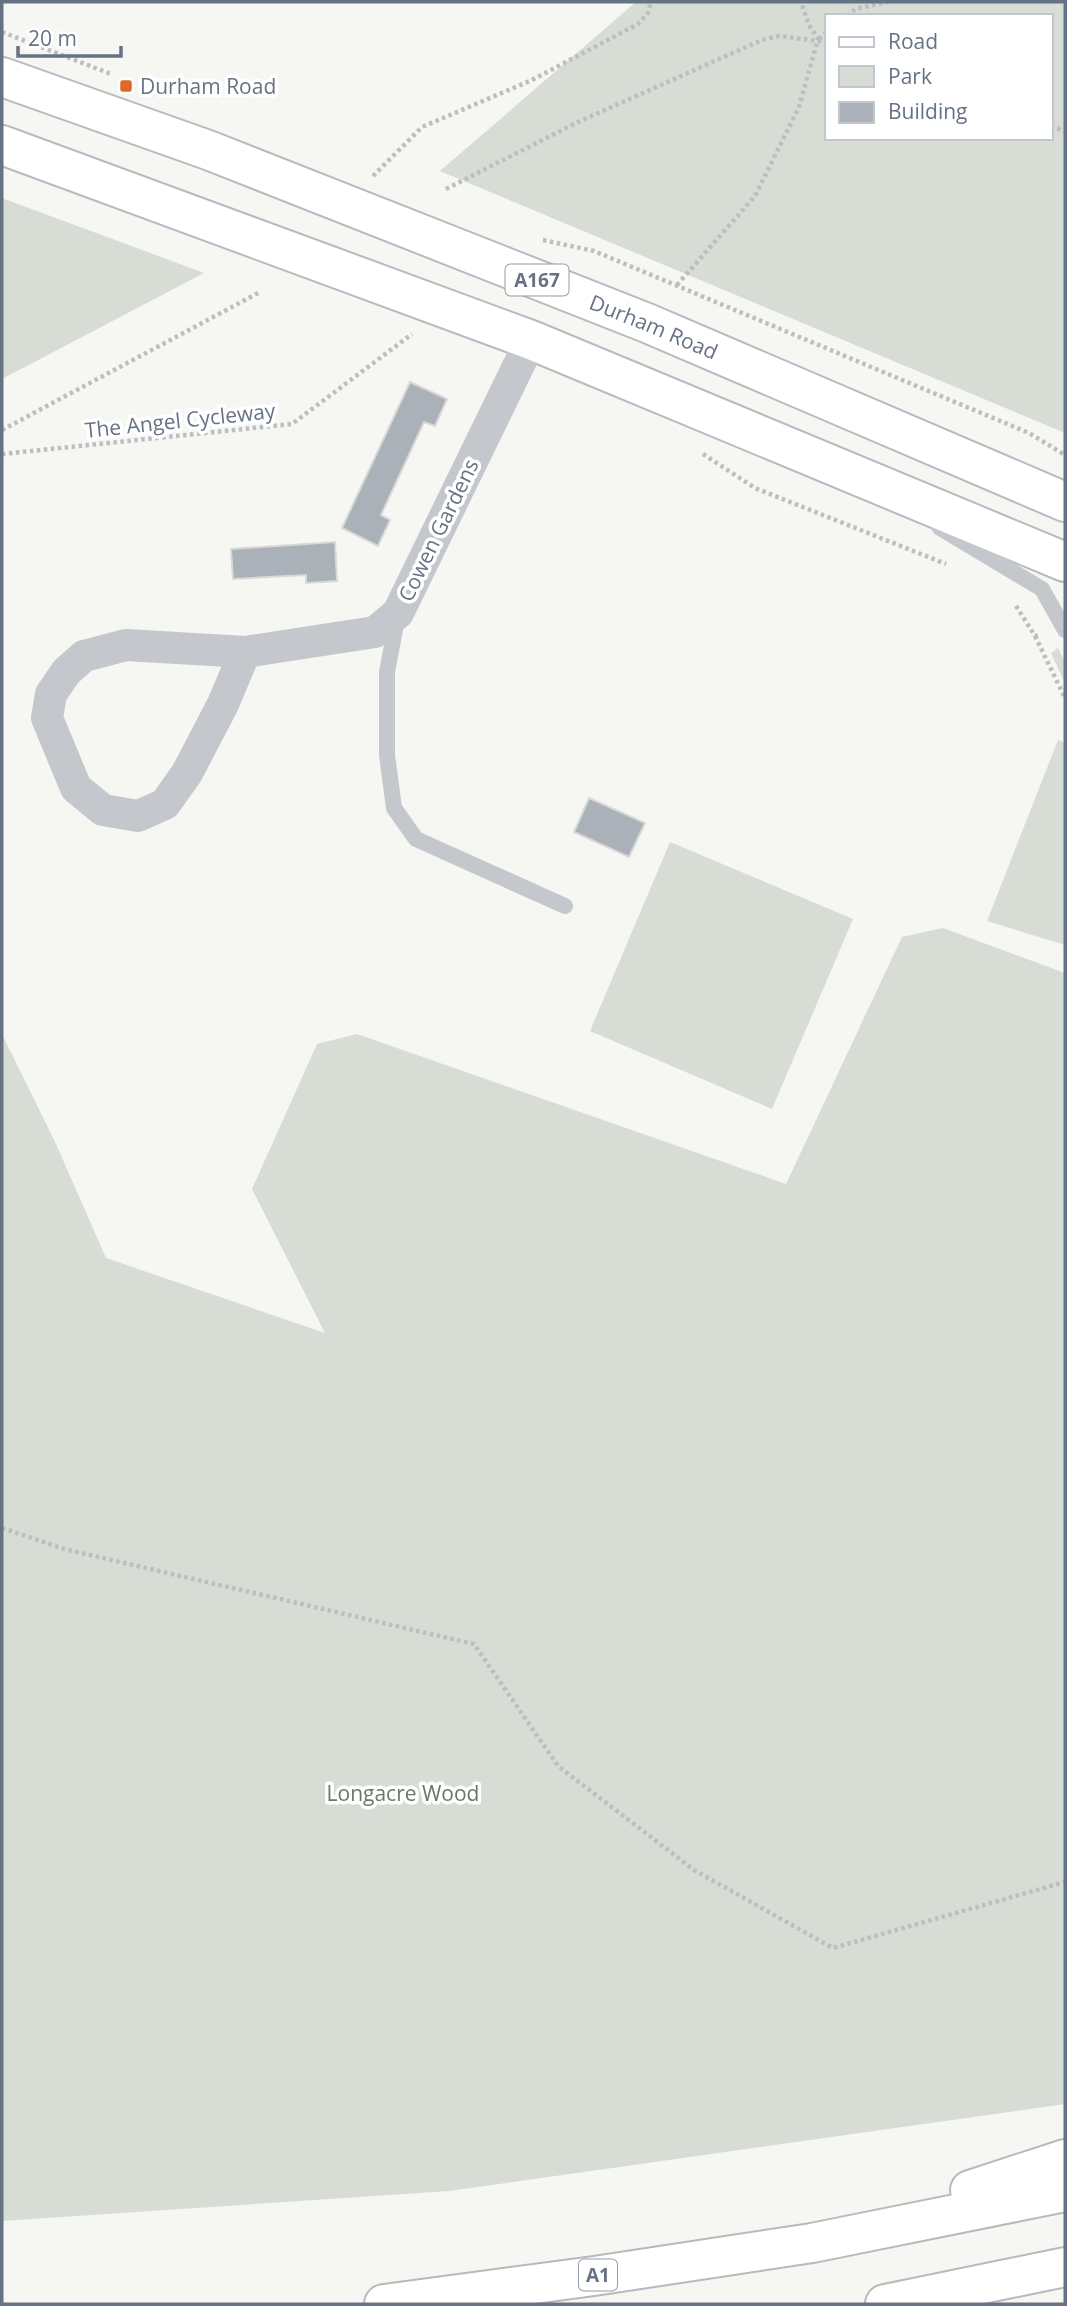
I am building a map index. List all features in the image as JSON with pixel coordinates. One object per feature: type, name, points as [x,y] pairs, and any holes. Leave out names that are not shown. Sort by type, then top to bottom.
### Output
[{"type":"main road","name":"Durham Road","points":[[2,77],[208,150],[648,323],[1065,502]]},
{"type":"main road","points":[[2,145],[531,340],[1065,562]]},
{"type":"main road","name":"A1","points":[[812,2243],[1065,2159]]},
{"type":"main road","name":"A1","points":[[384,2304],[812,2243],[1065,2192]]},
{"type":"main road","points":[[886,2304],[1065,2267]]},
{"type":"street","name":"Cowen Gardens","points":[[245,652],[223,704],[193,761],[165,804],[138,816],[103,810],[76,788],[47,718],[51,694],[65,672],[84,656],[126,645],[245,652],[374,632],[398,613],[531,340]]},
{"type":"lane","points":[[839,466],[1042,589],[1064,628]]},
{"type":"lane","points":[[398,613],[387,672],[387,754],[394,808],[416,839],[565,906]]},
{"type":"path","points":[[366,183],[422,127],[532,80],[638,24],[648,13],[651,2]]},
{"type":"path","points":[[801,2],[809,25],[818,39]]},
{"type":"path","points":[[849,14],[855,9],[888,2]]},
{"type":"path","points":[[677,285],[755,196],[799,107],[818,39],[825,34]]},
{"type":"path","points":[[446,189],[578,122],[762,40],[779,36],[825,41]]},
{"type":"path","points":[[2,430],[260,292]]},
{"type":"path","name":"The Angel Cycleway","points":[[2,454],[292,424],[415,331]]},
{"type":"path","points":[[693,448],[755,488],[949,565]]},
{"type":"path","points":[[1009,599],[1019,609],[1035,636],[1065,698]]},
{"type":"path","points":[[1035,636],[1064,628]]},
{"type":"path","points":[[2,1528],[64,1549],[474,1644],[558,1766],[694,1871],[833,1948],[1065,1882]]},
{"type":"green space","points":[[636,2],[1065,2],[1065,433],[440,171]]},
{"type":"green space","points":[[2,198],[204,273],[2,379]]},
{"type":"green space","points":[[1058,648],[1065,662],[1065,683],[1051,653]]},
{"type":"green space","points":[[1058,740],[1065,743],[1065,945],[987,921]]},
{"type":"green space","points":[[670,842],[853,919],[772,1109],[590,1031]]},
{"type":"green space","name":"Longacre Wood","points":[[943,928],[1065,973],[1065,2104],[449,2191],[2,2221],[2,1034],[56,1144],[106,1258],[325,1333],[252,1189],[317,1044],[357,1034],[786,1184],[902,937]]},
{"type":"building","points":[[410,382],[447,399],[435,426],[424,422],[381,515],[390,520],[378,546],[342,528]]},
{"type":"building","points":[[335,542],[337,581],[306,583],[306,575],[233,579],[231,549]]},
{"type":"building","points":[[589,798],[645,823],[629,857],[574,832]]},
{"type":"place","name":"Durham Road","points":[[126,86]]}]
